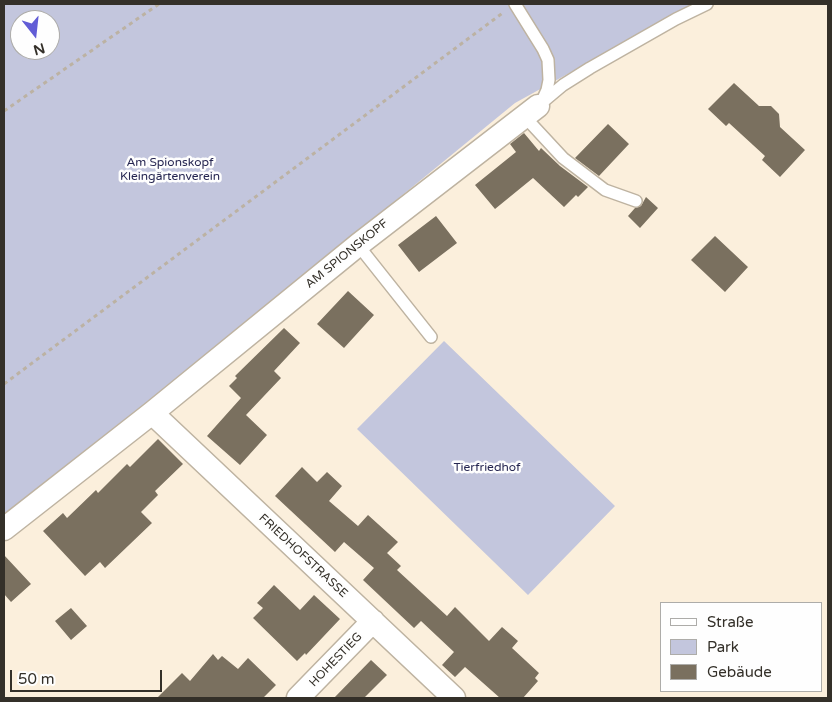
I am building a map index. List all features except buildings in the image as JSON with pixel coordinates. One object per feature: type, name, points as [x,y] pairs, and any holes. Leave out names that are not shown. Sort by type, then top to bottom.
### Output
[{"type":"street","name":"AM SPIONSKOPF","points":[[4,529],[152,413],[358,245],[531,111]]},
{"type":"street","name":"FRIEDHOFSTRASSE","points":[[152,413],[454,698]]},
{"type":"street","name":"HOHESTIEG","points":[[298,698],[373,621]]},
{"type":"lane","name":"AM SPIONSKOPF","points":[[531,111],[563,85],[590,68],[706,4]]},
{"type":"lane","points":[[511,7],[543,49],[548,60],[550,71],[548,86],[543,99],[531,111],[563,158],[605,190],[636,201]]},
{"type":"lane","points":[[358,245],[431,337]]},
{"type":"path","points":[[4,111],[159,4]]},
{"type":"path","points":[[4,384],[511,7]]},
{"type":"green space","name":"Am Spionskopf Kleingärtenverein","points":[[4,4],[701,4],[515,103],[141,409],[4,517]]},
{"type":"green space","name":"Tierfriedhof","points":[[444,341],[615,506],[528,595],[357,429]]}]
